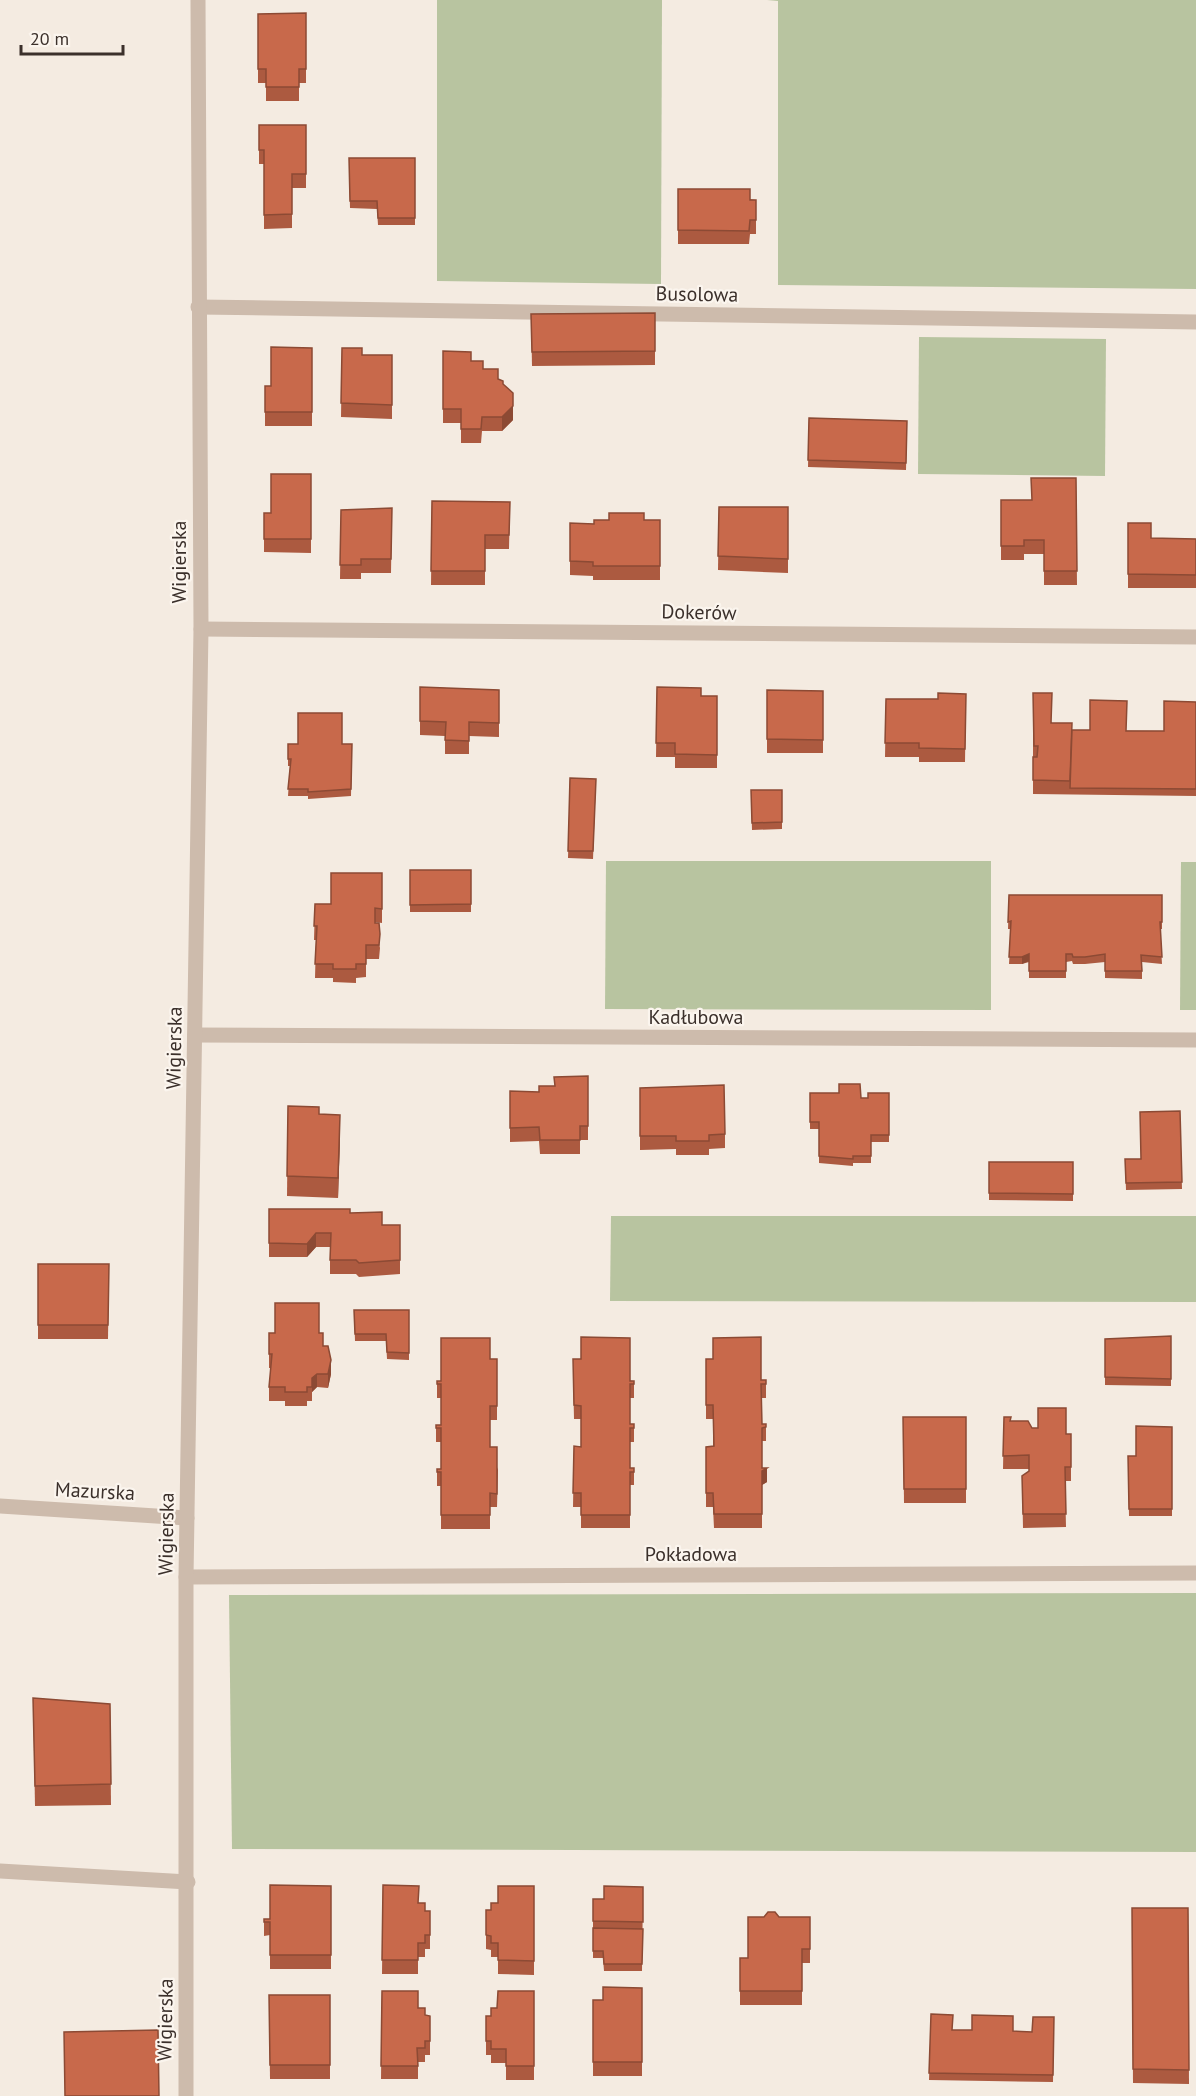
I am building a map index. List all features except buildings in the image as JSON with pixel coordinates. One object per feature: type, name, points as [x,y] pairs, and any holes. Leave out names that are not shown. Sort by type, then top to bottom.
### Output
[{"type":"street","name":"Wigierska","points":[[186,2096],[188,1882],[186,1577],[201,628],[198,0]]},
{"type":"street","name":"Busolowa","points":[[198,307],[1196,322]]},
{"type":"street","name":"Dokerów","points":[[201,628],[1196,637]]},
{"type":"street","name":"Kadłubowa","points":[[195,1035],[1196,1040]]},
{"type":"street","name":"Mazurska","points":[[0,1506],[187,1518]]},
{"type":"street","name":"Pokładowa","points":[[186,1577],[1196,1573]]},
{"type":"street","points":[[0,1871],[188,1882]]},
{"type":"green space","points":[[437,0],[662,0],[661,284],[437,281]]},
{"type":"green space","points":[[767,0],[1196,0],[1196,289],[778,285],[778,1]]},
{"type":"green space","points":[[919,337],[1106,339],[1105,476],[918,474]]},
{"type":"green space","points":[[606,861],[991,861],[991,1010],[605,1009]]},
{"type":"green space","points":[[1181,862],[1196,862],[1196,1010],[1180,1010]]},
{"type":"green space","points":[[611,1216],[1196,1216],[1196,1302],[610,1301]]},
{"type":"green space","points":[[1196,1593],[1196,1852],[232,1849],[229,1595]]}]
